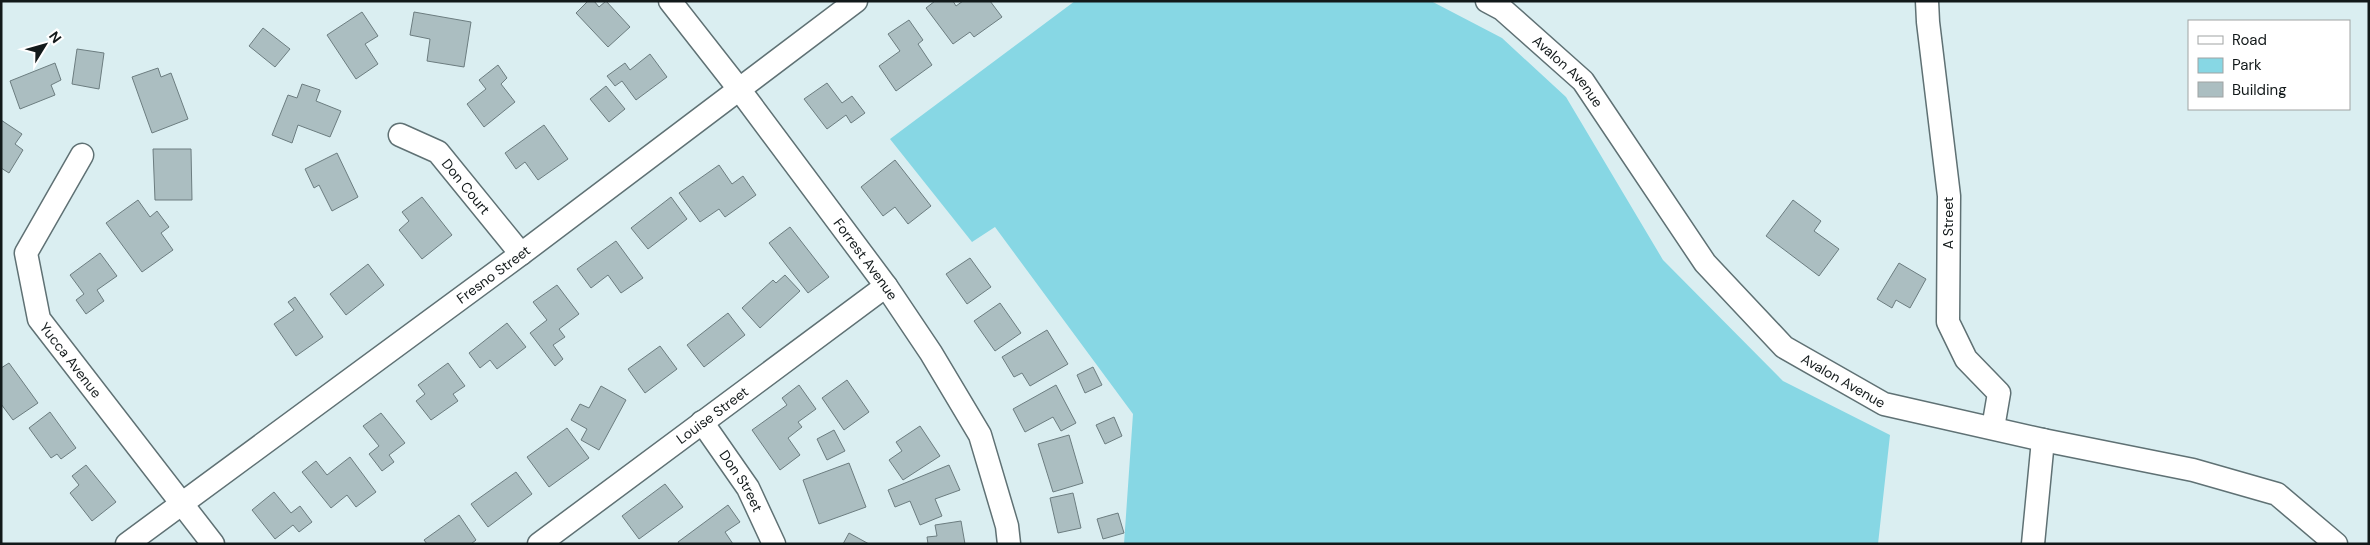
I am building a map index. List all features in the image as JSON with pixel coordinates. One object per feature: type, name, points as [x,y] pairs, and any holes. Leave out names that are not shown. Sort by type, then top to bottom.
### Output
[{"type":"street","name":"Forrest Avenue","points":[[670,1],[739,89],[886,286],[932,353],[980,435],[1007,526],[1009,544]]},
{"type":"street","name":"Fresno Street","points":[[128,544],[521,254],[856,1]]},
{"type":"street","name":"Avalon Avenue","points":[[1486,1],[1502,9],[1583,81],[1705,262],[1784,346],[1884,404],[2043,440],[2193,470],[2276,494],[2336,544]]},
{"type":"street","name":"A Street","points":[[1928,1],[1928,22],[1948,196],[1948,322],[1966,359],[1999,393],[1993,428]]},
{"type":"street","name":"Don Court","points":[[400,135],[438,152],[521,254]]},
{"type":"street","name":"Yucca Avenue","points":[[82,155],[26,253],[39,320],[213,544]]},
{"type":"street","name":"Louise Street","points":[[540,544],[886,286]]},
{"type":"street","name":"Don Street","points":[[702,422],[748,488],[774,544]]},
{"type":"street","points":[[2033,544],[2043,440]]},
{"type":"green space","points":[[1075,1],[1431,1],[1502,38],[1566,97],[1663,260],[1783,381],[1890,435],[1878,544],[1124,544],[1133,414],[995,227],[972,242],[890,139]]},
{"type":"building","points":[[588,1],[594,1],[599,7],[606,1],[630,27],[608,47],[576,13]]},
{"type":"building","points":[[935,1],[953,1],[956,6],[963,1],[990,1],[1002,17],[974,37],[970,32],[953,44],[926,8]]},
{"type":"building","points":[[362,12],[378,36],[365,44],[378,64],[356,79],[327,35]]},
{"type":"building","points":[[414,12],[471,22],[464,67],[427,61],[430,39],[410,35]]},
{"type":"building","points":[[909,20],[923,40],[918,44],[932,65],[896,91],[879,66],[900,51],[888,34]]},
{"type":"building","points":[[263,28],[290,49],[275,67],[249,46]]},
{"type":"building","points":[[77,49],[104,53],[99,89],[72,84]]},
{"type":"building","points":[[650,54],[667,77],[636,100],[622,81],[615,86],[607,76],[625,63],[630,70]]},
{"type":"building","points":[[55,63],[61,80],[51,85],[55,95],[20,109],[10,81]]},
{"type":"building","points":[[498,65],[507,78],[501,84],[515,102],[484,127],[467,104],[486,89],[479,80]]},
{"type":"building","points":[[158,68],[161,77],[171,73],[188,119],[152,133],[132,77]]},
{"type":"building","points":[[827,83],[842,103],[852,96],[865,113],[851,123],[846,115],[827,129],[804,99]]},
{"type":"building","points":[[302,84],[320,90],[316,101],[341,111],[330,137],[298,125],[292,143],[272,135],[288,95],[297,98]]},
{"type":"building","points":[[606,86],[625,109],[609,122],[590,99]]},
{"type":"building","points":[[1,120],[22,134],[15,144],[23,150],[9,173],[1,168]]},
{"type":"building","points":[[544,125],[568,159],[538,180],[525,162],[516,169],[505,153]]},
{"type":"building","points":[[153,149],[191,149],[192,200],[155,200]]},
{"type":"building","points":[[337,153],[358,197],[332,211],[319,185],[314,188],[305,169]]},
{"type":"building","points":[[895,160],[931,206],[908,224],[895,207],[883,216],[861,187]]},
{"type":"building","points":[[719,165],[732,184],[743,176],[756,195],[725,217],[719,209],[700,222],[679,193]]},
{"type":"building","points":[[422,197],[452,235],[422,259],[399,230],[409,221],[402,212]]},
{"type":"building","points":[[671,197],[687,219],[648,249],[631,228]]},
{"type":"building","points":[[138,200],[150,217],[157,211],[169,227],[161,233],[173,250],[142,272],[106,223]]},
{"type":"building","points":[[1793,200],[1821,221],[1814,231],[1839,249],[1819,276],[1766,236]]},
{"type":"building","points":[[790,227],[829,277],[808,293],[769,243]]},
{"type":"building","points":[[616,241],[643,278],[621,293],[608,275],[591,288],[577,269]]},
{"type":"building","points":[[100,253],[117,276],[97,290],[104,301],[86,314],[76,300],[84,294],[70,275]]},
{"type":"building","points":[[970,258],[991,287],[967,304],[946,274]]},
{"type":"building","points":[[1899,263],[1926,279],[1910,308],[1896,300],[1892,308],[1877,299]]},
{"type":"building","points":[[368,264],[384,285],[346,315],[330,294]]},
{"type":"building","points":[[785,275],[800,291],[760,328],[742,308],[773,280],[776,283]]},
{"type":"building","points":[[557,285],[579,314],[559,329],[565,337],[553,345],[563,359],[555,366],[530,333],[547,320],[533,302]]},
{"type":"building","points":[[295,297],[323,337],[296,356],[274,324],[294,310],[288,302]]},
{"type":"building","points":[[1000,303],[1021,333],[995,351],[974,321]]},
{"type":"building","points":[[728,313],[745,335],[704,367],[687,345]]},
{"type":"building","points":[[507,323],[526,347],[497,369],[490,360],[480,368],[469,353]]},
{"type":"building","points":[[1047,330],[1068,364],[1030,386],[1022,373],[1014,377],[1002,357]]},
{"type":"building","points":[[660,346],[677,369],[645,393],[628,369]]},
{"type":"building","points":[[9,363],[38,403],[13,420],[1,404],[1,368]]},
{"type":"building","points":[[448,363],[465,386],[453,394],[458,401],[431,420],[416,401],[425,394],[418,385]]},
{"type":"building","points":[[1093,367],[1102,385],[1085,393],[1077,375]]},
{"type":"building","points":[[847,380],[869,412],[844,430],[822,398]]},
{"type":"building","points":[[799,385],[816,409],[798,422],[802,427],[788,438],[800,455],[780,470],[752,430],[787,405],[782,398]]},
{"type":"building","points":[[1056,385],[1076,423],[1061,431],[1053,417],[1025,432],[1013,409]]},
{"type":"building","points":[[601,386],[626,400],[599,450],[581,440],[587,429],[571,420],[580,404],[589,408]]},
{"type":"building","points":[[50,412],[76,448],[61,459],[57,454],[51,458],[29,428]]},
{"type":"building","points":[[381,413],[405,443],[389,455],[394,462],[382,471],[369,454],[379,446],[363,426]]},
{"type":"building","points":[[1114,417],[1122,436],[1105,444],[1096,425]]},
{"type":"building","points":[[920,426],[940,456],[903,480],[889,460],[902,451],[896,442]]},
{"type":"building","points":[[567,428],[589,458],[549,487],[527,457]]},
{"type":"building","points":[[834,430],[845,451],[827,460],[817,439]]},
{"type":"building","points":[[1069,435],[1083,483],[1053,492],[1038,444]]},
{"type":"building","points":[[350,457],[376,492],[356,507],[347,495],[331,508],[302,472],[316,461],[327,475]]},
{"type":"building","points":[[849,463],[866,507],[819,524],[803,480]]},
{"type":"building","points":[[86,465],[116,502],[92,521],[70,493],[79,485],[72,476]]},
{"type":"building","points":[[949,465],[960,490],[935,499],[942,516],[920,525],[910,501],[895,507],[888,490]]},
{"type":"building","points":[[516,472],[532,494],[488,527],[471,504]]},
{"type":"building","points":[[665,484],[683,507],[639,539],[622,516]]},
{"type":"building","points":[[274,492],[291,513],[300,506],[312,522],[299,532],[293,525],[275,539],[252,510]]},
{"type":"building","points":[[1073,493],[1081,528],[1058,533],[1050,498]]},
{"type":"building","points":[[728,505],[740,522],[725,532],[733,544],[679,544],[678,542]]},
{"type":"building","points":[[1118,513],[1124,533],[1103,539],[1097,519]]},
{"type":"building","points":[[459,515],[476,540],[471,544],[427,544],[424,540]]},
{"type":"building","points":[[961,521],[965,544],[928,544],[927,537],[937,536],[935,525]]},
{"type":"building","points":[[849,533],[869,544],[843,544]]}]
